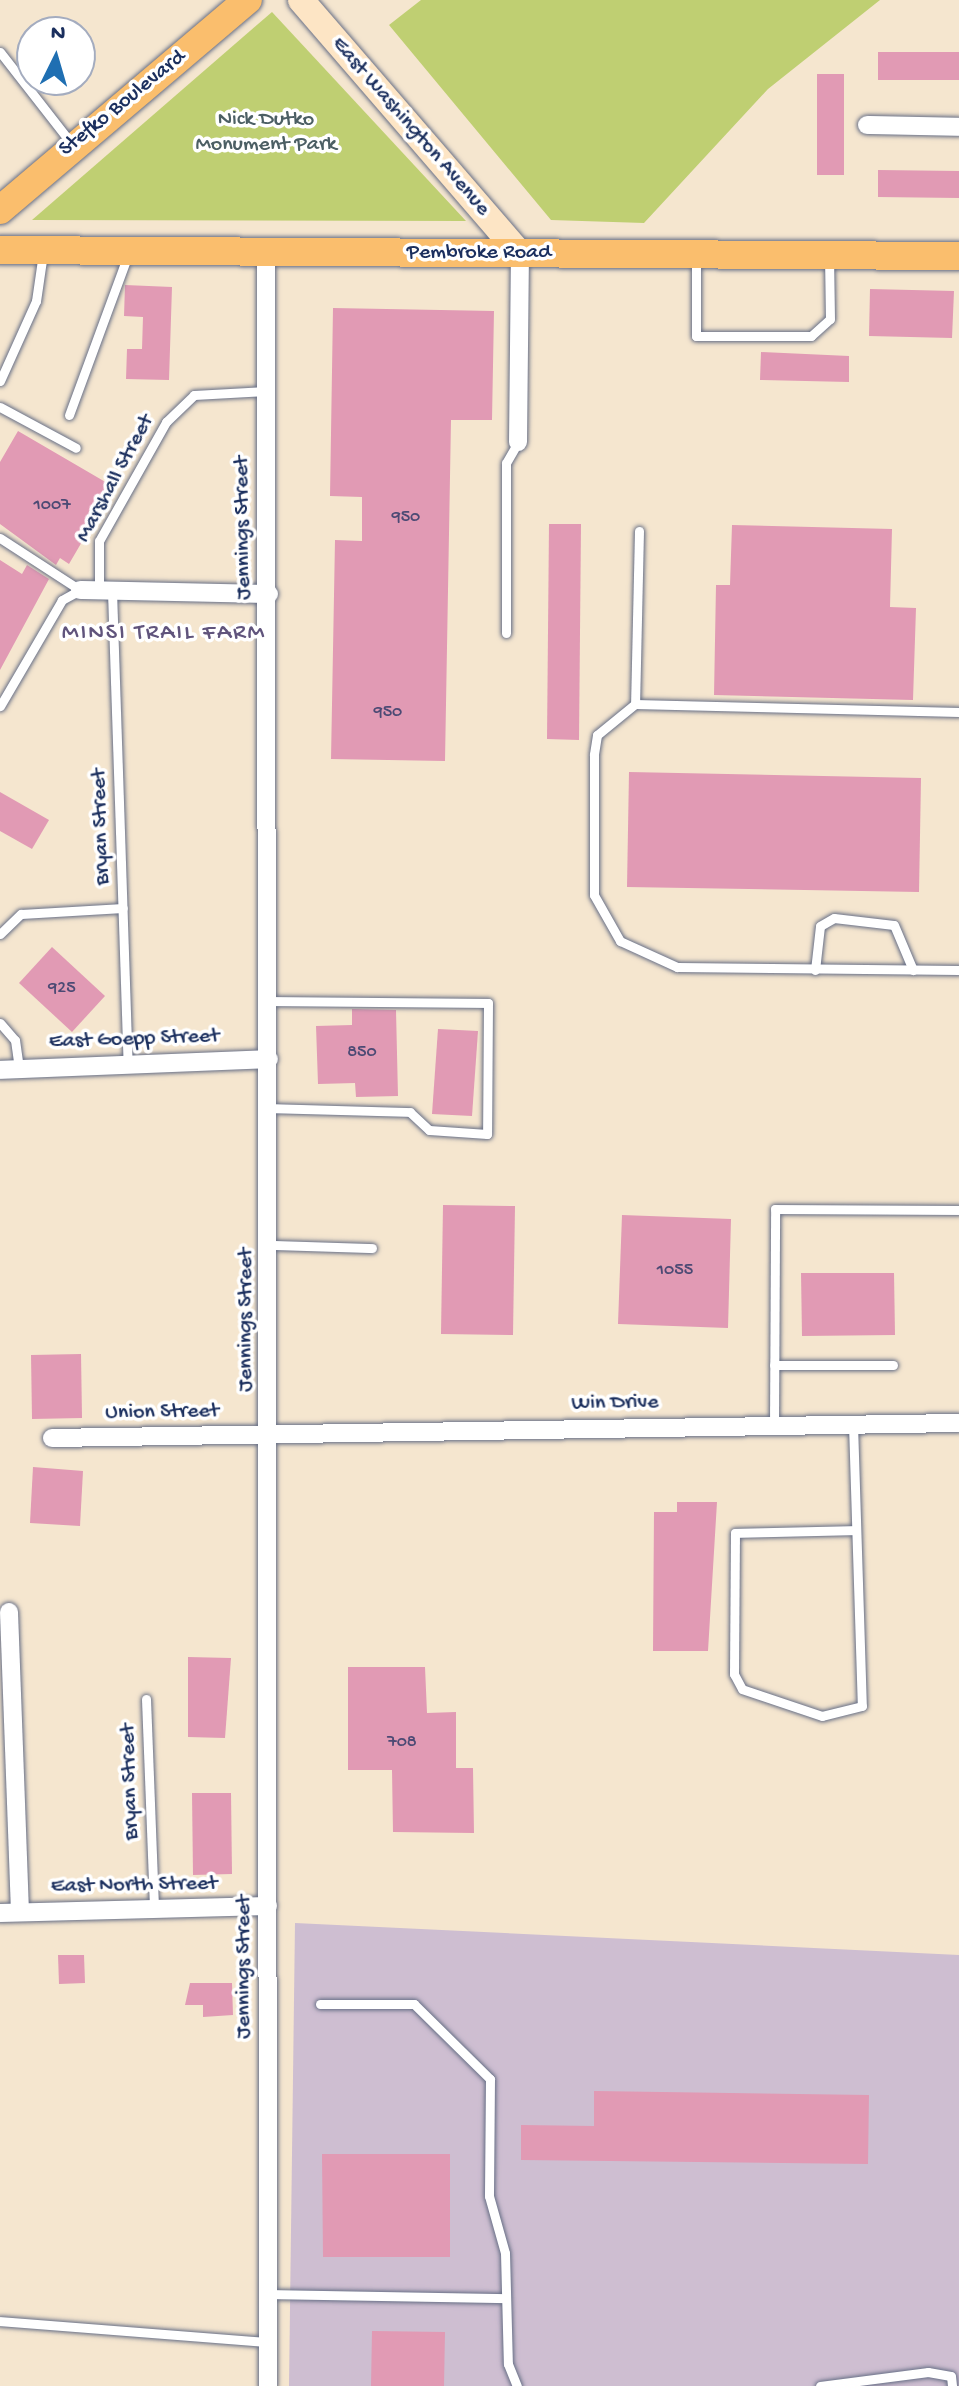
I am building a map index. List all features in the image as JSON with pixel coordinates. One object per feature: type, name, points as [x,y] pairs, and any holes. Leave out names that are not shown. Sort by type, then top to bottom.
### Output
[{"type":"main road","name":"Stefko Boulevard","points":[[0,210],[72,144],[248,0]]},
{"type":"main road","name":"Pembroke Road","points":[[0,250],[959,256]]},
{"type":"street","name":"East Washington Avenue","points":[[301,0],[520,254]]},
{"type":"street","points":[[867,125],[959,127]]},
{"type":"street","name":"Jennings Street","points":[[266,253],[272,1436],[268,2386]]},
{"type":"street","points":[[518,442],[520,254]]},
{"type":"street","points":[[97,590],[269,594]]},
{"type":"street","name":"East Goepp Street","points":[[0,1070],[269,1059]]},
{"type":"street","name":"Win Drive","points":[[272,1436],[959,1423]]},
{"type":"street","name":"Union Street","points":[[52,1438],[272,1436]]},
{"type":"street","points":[[9,1612],[20,1912]]},
{"type":"street","name":"East North Street","points":[[0,1913],[268,1906]]},
{"type":"lane","points":[[0,54],[72,144]]},
{"type":"lane","points":[[0,381],[36,301],[43,250]]},
{"type":"lane","points":[[69,415],[129,252]]},
{"type":"lane","points":[[696,254],[696,336],[811,336],[830,319],[829,255]]},
{"type":"lane","name":"Marshall Street","points":[[97,590],[99,541],[166,422],[194,395],[266,391]]},
{"type":"lane","points":[[0,407],[76,448]]},
{"type":"lane","points":[[506,633],[506,463],[518,442]]},
{"type":"lane","points":[[635,704],[639,531]]},
{"type":"lane","points":[[0,538],[97,590]]},
{"type":"lane","points":[[0,706],[62,600],[97,590]]},
{"type":"lane","name":"Bryan Street","points":[[97,590],[123,908],[128,1063]]},
{"type":"lane","points":[[959,712],[635,704],[597,735],[594,755],[594,895],[602,919],[620,941],[677,967],[959,970]]},
{"type":"lane","points":[[0,934],[21,914],[123,908]]},
{"type":"lane","points":[[815,970],[820,926],[834,918],[894,925],[913,970]]},
{"type":"lane","points":[[269,1001],[488,1003],[487,1134],[429,1130],[410,1112],[270,1108]]},
{"type":"lane","points":[[0,1023],[15,1040],[19,1069]]},
{"type":"lane","points":[[774,1425],[775,1209],[959,1210]]},
{"type":"lane","points":[[271,1245],[372,1248]]},
{"type":"lane","points":[[774,1365],[893,1365]]},
{"type":"lane","points":[[853,1424],[862,1706],[822,1716],[742,1689],[734,1674],[735,1533],[855,1530]]},
{"type":"lane","name":"Bryan Street","points":[[146,1699],[154,1911]]},
{"type":"lane","points":[[320,2004],[414,2004],[490,2079],[489,2196],[505,2253],[508,2364],[517,2386]]},
{"type":"lane","points":[[270,2294],[506,2298]]},
{"type":"lane","points":[[0,2321],[269,2342]]},
{"type":"lane","points":[[820,2386],[928,2372],[951,2376],[952,2386]]},
{"type":"shaded area","points":[[295,1923],[959,1955],[959,2386],[289,2386]]},
{"type":"green space","points":[[421,0],[880,0],[768,89],[644,223],[551,220],[389,25]]},
{"type":"green space","name":"Nick Dutko Monument Park","points":[[272,12],[466,221],[32,220]]},
{"type":"building","points":[[878,52],[959,52],[959,80],[878,80]]},
{"type":"building","points":[[817,74],[844,74],[844,175],[817,175]]},
{"type":"building","points":[[878,170],[959,171],[959,198],[878,197]]},
{"type":"building","points":[[125,285],[172,287],[169,380],[126,379],[127,349],[142,349],[143,317],[124,316]]},
{"type":"building","points":[[870,289],[954,291],[952,338],[869,336]]},
{"type":"building","points":[[333,308],[494,311],[492,420],[451,420],[445,761],[331,759],[335,540],[362,541],[362,497],[330,496]]},
{"type":"building","points":[[761,352],[849,356],[849,382],[760,380]]},
{"type":"building","points":[[18,431],[114,487],[69,564],[60,558],[56,565],[0,524],[0,462]]},
{"type":"building","points":[[549,524],[581,524],[579,740],[547,739]]},
{"type":"building","points":[[732,525],[892,529],[890,607],[916,608],[913,700],[714,695],[716,585],[730,585]]},
{"type":"building","points":[[0,560],[22,574],[27,565],[49,579],[0,670]]},
{"type":"building","points":[[629,772],[921,778],[919,892],[627,887]]},
{"type":"building","points":[[0,792],[49,820],[32,849],[0,831]]},
{"type":"building","points":[[52,947],[105,996],[72,1032],[19,983]]},
{"type":"building","points":[[352,1009],[396,1010],[398,1096],[356,1097],[355,1083],[318,1084],[316,1026],[352,1025]]},
{"type":"building","points":[[438,1029],[478,1031],[472,1116],[432,1114]]},
{"type":"building","points":[[443,1205],[515,1206],[513,1335],[441,1334]]},
{"type":"building","points":[[622,1215],[731,1219],[728,1328],[618,1324]]},
{"type":"building","points":[[801,1273],[894,1273],[895,1335],[802,1336]]},
{"type":"building","points":[[81,1354],[82,1418],[32,1419],[31,1355]]},
{"type":"building","points":[[33,1467],[83,1471],[80,1526],[30,1523]]},
{"type":"building","points":[[677,1502],[717,1502],[708,1651],[653,1651],[654,1512],[677,1512]]},
{"type":"building","points":[[188,1657],[231,1658],[225,1738],[188,1737]]},
{"type":"building","points":[[348,1667],[425,1667],[427,1713],[456,1712],[456,1768],[473,1768],[474,1833],[393,1832],[392,1770],[348,1770]]},
{"type":"building","points":[[192,1793],[231,1793],[232,1874],[193,1875]]},
{"type":"building","points":[[58,1955],[84,1955],[85,1983],[59,1984]]},
{"type":"building","points":[[190,1983],[232,1983],[233,2015],[203,2017],[203,2005],[185,2005]]},
{"type":"building","points":[[594,2091],[869,2095],[868,2164],[521,2160],[521,2125],[594,2126]]},
{"type":"building","points":[[322,2154],[450,2154],[450,2257],[323,2257]]},
{"type":"building","points":[[372,2331],[445,2332],[444,2386],[371,2386]]},
{"type":"district","name":"MINSI TRAIL FARM","points":[[164,634]]}]
